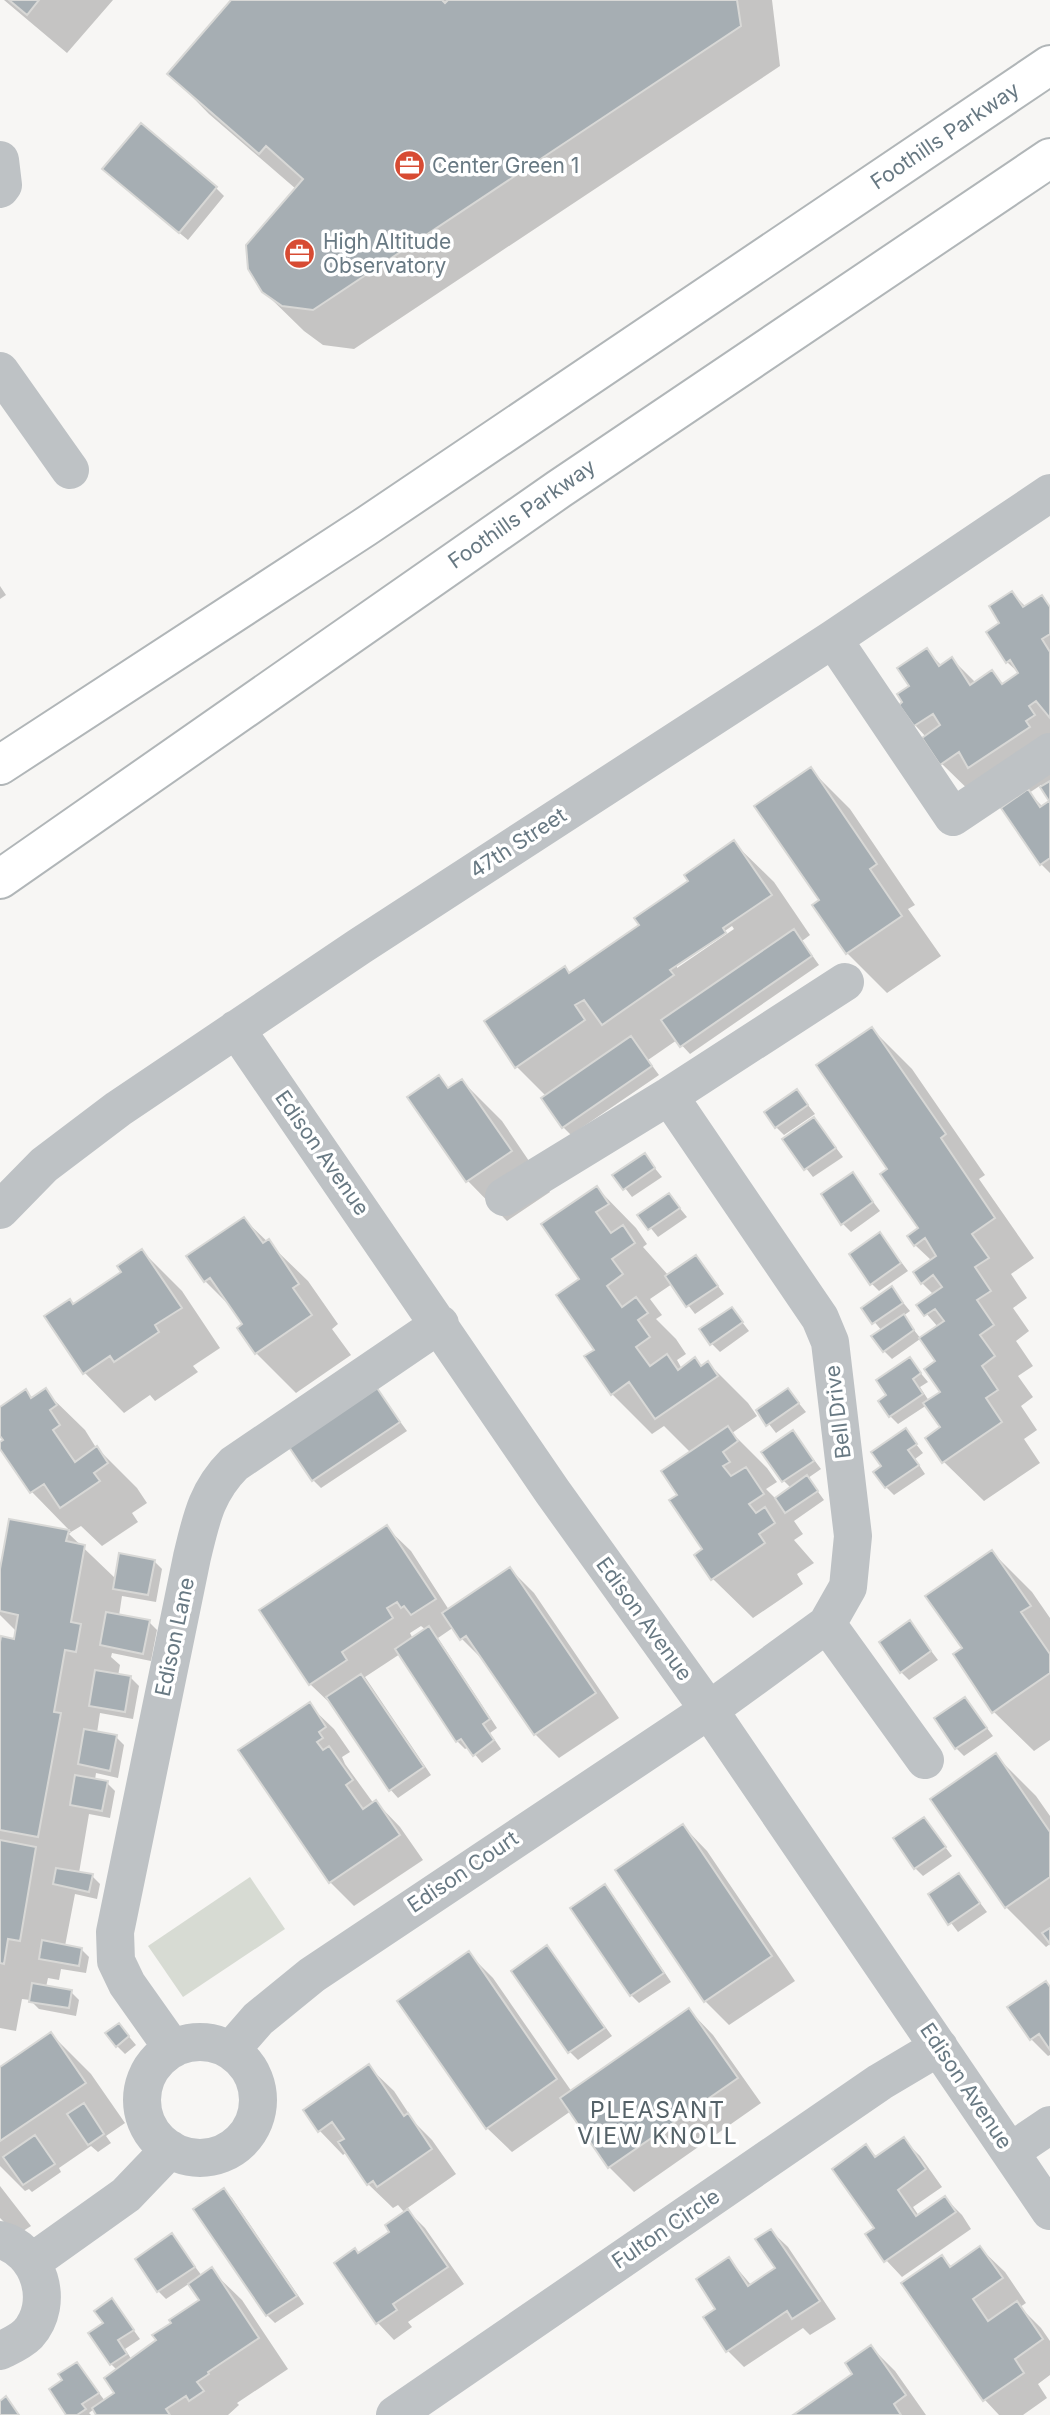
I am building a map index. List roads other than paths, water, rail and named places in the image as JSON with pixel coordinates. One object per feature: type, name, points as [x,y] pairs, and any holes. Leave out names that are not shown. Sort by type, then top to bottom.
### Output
[{"type":"highway","name":"Foothills Parkway","points":[[0,765],[365,527],[1050,65]]},
{"type":"highway","name":"Foothills Parkway","points":[[0,879],[547,496],[1050,158]]},
{"type":"street","points":[[0,160],[3,185],[0,190]]},
{"type":"street","points":[[0,371],[70,470]]},
{"type":"street","name":"47th Street","points":[[0,1210],[44,1165],[76,1139],[236,1029],[833,639],[1050,493]]},
{"type":"street","points":[[833,639],[953,817],[1050,751]]},
{"type":"street","points":[[504,1198],[669,1096],[845,982]]},
{"type":"street","name":"Edison Avenue","points":[[236,1029],[552,1491],[709,1710],[1050,2211]]},
{"type":"street","name":"Bell Drive","points":[[669,1096],[820,1318],[830,1342],[853,1536],[848,1587],[827,1624],[709,1710]]},
{"type":"street","name":"Edison Lane","points":[[173,2049],[127,1984],[116,1961],[115,1933],[192,1557],[206,1502],[222,1476],[234,1464],[440,1324]]},
{"type":"street","points":[[827,1624],[925,1760]]},
{"type":"street","name":"Edison Court","points":[[230,2050],[268,2010],[312,1975],[709,1710]]},
{"type":"street","points":[[196,2042],[220,2045],[230,2050],[251,2072],[256,2087],[258,2102],[250,2130],[240,2142],[214,2157],[198,2158],[170,2149],[158,2140],[144,2113],[142,2098],[151,2069],[161,2057],[173,2049],[196,2042]]},
{"type":"street","name":"Fulton Circle","points":[[395,2415],[880,2082],[939,2047]]},
{"type":"street","points":[[1010,2152],[1050,2125]]},
{"type":"street","points":[[32,2262],[126,2195],[170,2149]]},
{"type":"street","points":[[0,2240],[11,2243],[32,2262],[42,2285],[42,2304],[36,2323],[18,2343],[0,2351]]},
{"type":"place","name":"Center Green 1","points":[[409,166]]},
{"type":"place","name":"High Altitude Observatory","points":[[300,254]]},
{"type":"district","name":"PLEASANT VIEW KNOLL","points":[[658,2123]]}]
